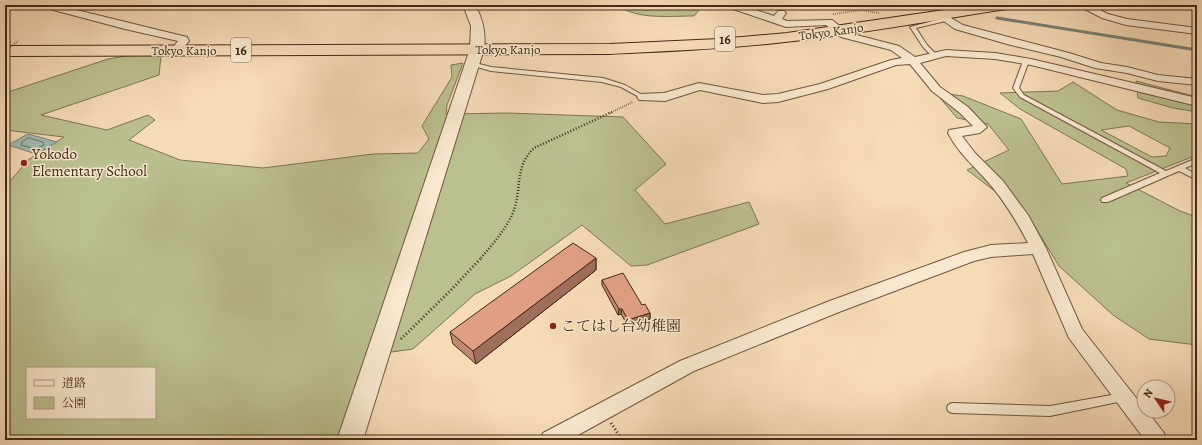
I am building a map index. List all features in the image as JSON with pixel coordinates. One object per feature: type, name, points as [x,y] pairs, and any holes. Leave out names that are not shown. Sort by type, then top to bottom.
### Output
[{"type":"highway","name":"Tokyo Kanjo","points":[[12,43],[178,48],[475,52],[710,46],[757,41],[970,5]]},
{"type":"highway","name":"Tokyo Kanjo","points":[[835,28],[944,17],[1008,5]]},
{"type":"highway","name":"Tokyo Kanjo","points":[[5,51],[178,48]]},
{"type":"street","points":[[45,5],[75,14],[183,39],[184,41],[178,48]]},
{"type":"street","points":[[350,440],[475,52],[478,29],[469,5]]},
{"type":"street","points":[[734,5],[736,7],[779,16],[786,24],[828,22],[845,35],[892,47],[913,61],[936,89],[964,110],[981,127],[976,130],[954,132],[959,143],[998,184],[1023,219],[1038,248],[1075,333],[1157,440]]},
{"type":"street","points":[[1082,5],[1105,16],[1126,22],[1197,31]]},
{"type":"street","points":[[944,17],[959,27],[1041,50],[1065,55],[1099,66],[1127,70],[1153,78],[1197,82]]},
{"type":"street","points":[[1030,62],[1041,50]]},
{"type":"street","points":[[643,98],[665,97],[699,86],[764,99],[778,98],[824,87],[864,74],[882,65],[960,53],[995,56],[1030,62],[1197,102]]},
{"type":"street","points":[[550,440],[687,366],[834,307],[970,256],[991,251],[1038,248]]},
{"type":"lane","points":[[935,56],[925,46],[914,27],[944,17]]},
{"type":"lane","points":[[475,52],[491,69],[603,80],[623,86],[643,98]]},
{"type":"lane","points":[[1030,62],[1016,88],[1022,96],[1167,174]]},
{"type":"lane","points":[[1105,200],[1197,160]]},
{"type":"lane","points":[[1180,168],[1197,178]]},
{"type":"lane","points":[[952,408],[1050,411],[1123,397]]},
{"type":"path","points":[[5,51],[12,43]]},
{"type":"path","points":[[396,344],[481,259],[512,215],[519,190],[520,166],[527,153],[534,148],[643,98]]},
{"type":"path","points":[[602,411],[620,434],[622,440]]},
{"type":"green space","points":[[617,5],[697,5],[699,10],[694,16],[654,16],[634,13]]},
{"type":"green space","points":[[132,55],[161,56],[159,75],[41,115],[107,130],[148,115],[155,120],[129,140],[180,160],[263,168],[373,154],[418,153],[429,139],[422,126],[452,77],[451,65],[463,63],[447,105],[446,114],[507,113],[623,117],[666,164],[635,190],[665,224],[749,202],[759,224],[647,265],[631,266],[582,225],[511,276],[475,294],[413,349],[370,355],[349,440],[5,440],[5,187],[28,160],[64,137],[5,130],[5,93],[108,59]]},
{"type":"green space","points":[[1136,81],[1197,97],[1197,112],[1173,108],[1138,98]]},
{"type":"green space","points":[[1073,82],[1117,110],[1159,122],[1197,124],[1197,155],[1126,183],[1180,211],[1197,217],[1197,345],[1149,339],[1113,315],[1059,266],[1029,217],[967,170],[1009,150],[988,124],[957,118],[935,92],[963,96],[1021,119],[1062,184],[1128,176],[1126,169],[1020,109],[1000,93],[1058,91]],"holes":[[[1129,126],[1170,148],[1166,156],[1152,157],[1101,130]]]},
{"type":"water","points":[[28,134],[57,142],[36,154],[8,145]]},
{"type":"building","points":[[573,243],[596,258],[473,351],[450,332]]},
{"type":"building","points":[[623,273],[642,305],[645,304],[650,313],[628,320],[622,309],[619,309],[602,280]]},
{"type":"waterway","points":[[997,18],[1197,50]]},
{"type":"place","name":"Yokodo Elementary School","points":[[24,163]]},
{"type":"place","name":"こてはし台幼稚園","points":[[553,326]]}]
